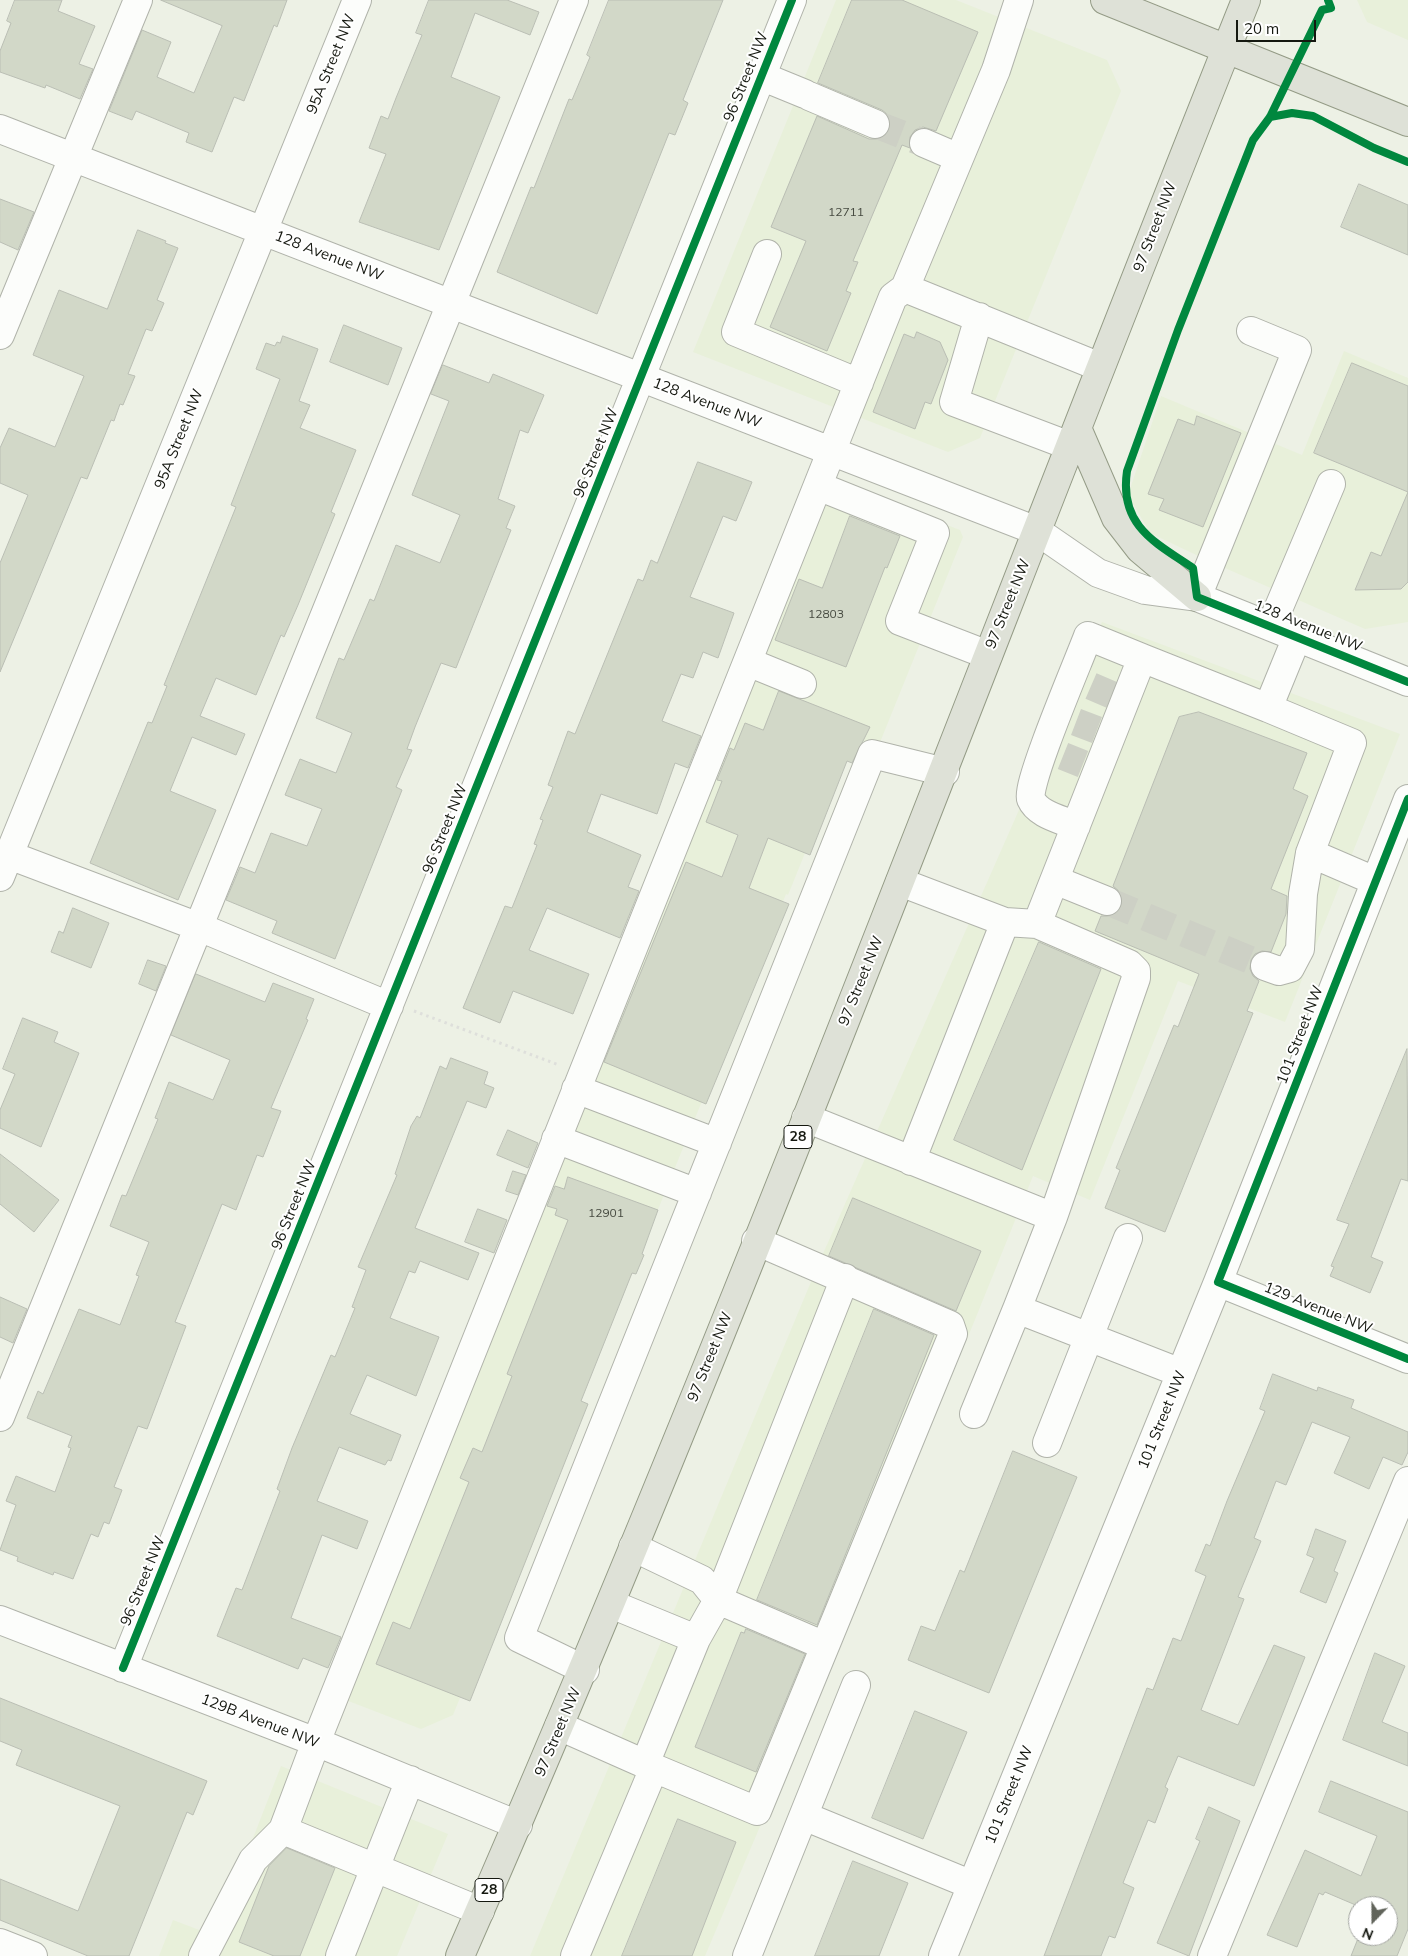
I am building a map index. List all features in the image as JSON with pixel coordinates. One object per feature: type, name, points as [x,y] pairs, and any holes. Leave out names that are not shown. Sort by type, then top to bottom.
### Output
[{"type":"main road","points":[[1105,0],[1408,122]]},
{"type":"main road","name":"97 Street NW","points":[[460,1956],[585,1670],[945,772],[988,655],[1100,367],[1246,0]]},
{"type":"main road","points":[[1074,437],[1116,518],[1140,549],[1197,597]]},
{"type":"street","points":[[0,335],[138,0]]},
{"type":"street","name":"95A Street NW","points":[[4,866],[357,0]]},
{"type":"street","points":[[3,1403],[199,928],[574,0]]},
{"type":"street","name":"96 Street NW","points":[[122,1668],[792,0]]},
{"type":"street","points":[[203,1956],[253,1860],[283,1830],[316,1742],[556,1138],[893,297],[905,288],[996,70],[1019,0]]},
{"type":"street","points":[[761,76],[875,124]]},
{"type":"street","name":"128 Avenue NW","points":[[0,129],[948,496],[1034,538],[1098,573],[1145,590],[1197,597],[1408,682]]},
{"type":"street","points":[[924,143],[959,158]]},
{"type":"street","points":[[767,254],[736,332],[859,383]]},
{"type":"street","points":[[905,288],[1100,367]]},
{"type":"street","points":[[979,317],[954,402],[1074,437]]},
{"type":"street","points":[[1197,597],[1297,350],[1251,332]]},
{"type":"street","points":[[1271,626],[1331,484]]},
{"type":"street","points":[[818,486],[935,533]]},
{"type":"street","points":[[948,496],[900,621],[988,655]]},
{"type":"street","points":[[1076,826],[1037,809],[1030,797],[1031,786],[1072,759],[1100,690],[1088,636],[1352,743],[1310,853],[1303,894],[1300,949],[1290,968],[1279,971],[1265,966]]},
{"type":"street","points":[[1268,708],[1296,637]]},
{"type":"street","points":[[1037,924],[1076,826],[1072,759],[1100,690],[1142,658]]},
{"type":"street","points":[[748,662],[802,684]]},
{"type":"street","points":[[585,1670],[519,1638],[872,754],[945,772]]},
{"type":"street","name":"101 Street NW","points":[[943,1956],[1218,1282],[1408,799]]},
{"type":"street","points":[[1310,853],[1375,880]]},
{"type":"street","points":[[4,866],[199,928],[389,1006]]},
{"type":"street","points":[[1055,880],[1107,901]]},
{"type":"street","points":[[900,882],[1005,922],[1037,924],[1129,964],[1136,971],[1133,988],[1052,1216],[1017,1309],[974,1414]]},
{"type":"street","points":[[911,1161],[1005,922]]},
{"type":"street","points":[[579,1081],[717,1143]]},
{"type":"street","points":[[806,1118],[1052,1216]]},
{"type":"street","points":[[556,1138],[697,1193]]},
{"type":"street","points":[[1047,1443],[1128,1238]]},
{"type":"street","points":[[559,1726],[757,1811],[953,1334],[950,1325],[845,1278],[756,1242]]},
{"type":"street","points":[[576,1956],[696,1639],[718,1600],[845,1278]]},
{"type":"street","name":"129 Avenue NW","points":[[1218,1282],[1408,1359]]},
{"type":"street","points":[[1017,1309],[1181,1373]]},
{"type":"street","points":[[1212,1956],[1408,1481]]},
{"type":"street","points":[[634,1547],[702,1580],[718,1600],[826,1646]]},
{"type":"street","points":[[611,1604],[696,1639]]},
{"type":"street","name":"129B Avenue NW","points":[[0,1620],[316,1742],[518,1825]]},
{"type":"street","points":[[747,1956],[856,1685]]},
{"type":"street","points":[[348,1951],[375,1867],[410,1780]]},
{"type":"street","points":[[804,1816],[972,1885]]},
{"type":"street","points":[[283,1830],[480,1911]]},
{"type":"street","points":[[0,1943],[33,1956]]},
{"type":"path","points":[[389,1006],[414,1011],[579,1081]]},
{"type":"shaded area","points":[[836,0],[956,0],[1107,60],[1121,91],[980,438],[948,452],[693,352]]},
{"type":"shaded area","points":[[1357,0],[1408,0],[1408,40],[1367,22]]},
{"type":"shaded area","points":[[1344,351],[1408,378],[1408,622],[1365,629],[1211,562],[1150,533],[1128,495],[1161,396],[1302,455]]},
{"type":"shaded area","points":[[831,480],[960,530],[963,537],[870,767],[844,757],[788,895],[786,894],[453,1715],[421,1729],[338,1697]]},
{"type":"shaded area","points":[[1102,622],[1400,734],[1285,1022],[1178,981],[1090,1200],[1033,1176],[972,1327],[705,1956],[530,1956],[818,1265]]},
{"type":"shaded area","points":[[281,1766],[448,1834],[397,1956],[159,1956],[173,1920],[215,1936]]},
{"type":"building","points":[[15,0],[62,0],[58,11],[95,26],[79,64],[93,69],[80,99],[46,85],[45,88],[0,72],[0,51],[11,23],[7,21]]},
{"type":"building","points":[[161,0],[287,0],[277,27],[274,25],[244,101],[234,97],[212,152],[186,142],[189,133],[136,111],[132,120],[109,111],[142,30],[171,42],[157,77],[194,93],[222,26]]},
{"type":"building","points":[[429,0],[507,0],[539,12],[530,35],[475,13],[451,77],[500,97],[439,250],[359,222],[386,154],[369,148],[381,116],[388,119],[422,35],[416,33]]},
{"type":"building","points":[[609,0],[723,0],[683,100],[688,103],[675,135],[669,133],[597,314],[497,272],[531,187],[534,188],[569,99],[572,100],[590,57],[587,55]]},
{"type":"building","points":[[852,0],[902,0],[978,32],[936,131],[923,127],[915,130],[910,137],[910,148],[902,145],[853,261],[858,262],[846,291],[851,293],[827,351],[770,327],[806,241],[771,227],[817,116],[869,139],[884,137],[890,130],[887,114],[882,110],[818,83]]},
{"type":"building","points":[[1359,184],[1408,205],[1408,255],[1341,227]]},
{"type":"building","points":[[0,199],[34,212],[18,250],[0,242]]},
{"type":"building","points":[[138,230],[178,248],[157,300],[164,303],[152,331],[146,329],[128,374],[135,376],[123,405],[120,404],[114,421],[111,420],[87,479],[81,477],[0,672],[0,563],[28,495],[0,483],[0,448],[9,428],[55,447],[84,376],[33,355],[59,290],[107,309]]},
{"type":"building","points":[[344,325],[402,348],[388,385],[330,362]]},
{"type":"building","points":[[917,332],[940,342],[948,360],[931,404],[925,402],[915,429],[873,412],[904,334],[914,338]]},
{"type":"building","points":[[283,336],[318,349],[299,401],[310,405],[300,428],[356,450],[331,512],[335,514],[298,605],[284,637],[281,635],[256,695],[216,678],[200,716],[245,734],[236,755],[192,737],[170,791],[216,810],[178,900],[90,863],[148,722],[152,723],[167,686],[164,685],[236,507],[231,505],[280,379],[256,369],[266,343],[275,346],[277,342],[280,343]]},
{"type":"building","points":[[1352,363],[1408,386],[1408,492],[1314,453]]},
{"type":"building","points":[[443,365],[489,383],[493,374],[544,395],[528,433],[520,430],[498,499],[515,506],[506,528],[511,530],[456,668],[441,663],[407,749],[412,750],[396,787],[402,790],[335,959],[272,933],[277,921],[226,900],[240,867],[255,873],[271,833],[307,846],[322,809],[285,795],[300,759],[336,773],[352,733],[316,718],[339,658],[344,660],[370,599],[374,601],[396,545],[440,563],[460,515],[412,495],[449,401],[431,394]]},
{"type":"building","points":[[1197,416],[1241,433],[1203,527],[1159,510],[1164,499],[1148,494],[1178,419],[1194,425]]},
{"type":"building","points":[[698,462],[752,482],[736,521],[723,516],[690,597],[734,613],[718,658],[703,652],[693,678],[681,674],[662,721],[701,736],[688,768],[675,763],[657,814],[601,794],[587,832],[641,855],[628,887],[639,891],[620,938],[547,908],[529,950],[589,974],[573,1014],[513,991],[500,1023],[463,1008],[505,906],[512,908],[537,845],[534,844],[543,820],[540,819],[553,787],[548,785],[568,731],[575,734],[638,579],[643,581],[651,560],[657,563]]},
{"type":"building","points":[[1408,492],[1408,582],[1401,589],[1355,590],[1371,552],[1381,556]]},
{"type":"building","points":[[850,516],[900,536],[887,568],[885,567],[846,667],[775,640],[799,579],[822,588]]},
{"type":"building","points":[[779,691],[870,727],[852,763],[847,761],[810,855],[768,838],[749,888],[789,904],[706,1104],[604,1062],[686,862],[722,877],[738,835],[706,822],[722,781],[717,780],[730,748],[734,750],[745,723],[763,730]]},
{"type":"building","points":[[1199,712],[1307,753],[1293,789],[1308,796],[1271,889],[1287,896],[1286,914],[1271,952],[1262,951],[1255,954],[1251,960],[1250,969],[1253,976],[1259,981],[1247,1011],[1253,1013],[1165,1232],[1105,1208],[1120,1170],[1116,1168],[1174,1025],[1178,1027],[1199,974],[1095,931],[1101,916],[1116,914],[1122,906],[1120,892],[1113,886],[1179,717]]},
{"type":"building","points":[[73,908],[109,923],[91,968],[51,952],[59,931],[63,933]]},
{"type":"building","points":[[1039,942],[1101,969],[1022,1170],[954,1140]]},
{"type":"building","points":[[148,960],[166,966],[156,991],[139,984]]},
{"type":"building","points":[[196,974],[265,1002],[273,983],[314,999],[306,1019],[308,1020],[271,1108],[281,1111],[263,1157],[257,1155],[236,1210],[222,1204],[175,1322],[186,1326],[147,1429],[138,1426],[114,1487],[122,1490],[109,1524],[104,1522],[98,1537],[91,1534],[73,1579],[54,1572],[53,1575],[17,1561],[18,1557],[0,1550],[16,1505],[6,1501],[16,1476],[55,1492],[71,1448],[68,1447],[72,1436],[27,1418],[38,1391],[43,1394],[79,1309],[120,1325],[139,1276],[136,1275],[149,1242],[110,1226],[122,1195],[126,1196],[158,1119],[155,1118],[169,1082],[213,1100],[230,1060],[171,1035]]},
{"type":"building","points":[[23,1018],[58,1032],[54,1042],[79,1053],[41,1147],[0,1128],[0,1110],[15,1074],[3,1069]]},
{"type":"building","points":[[1407,1049],[1408,1181],[1401,1179],[1371,1257],[1383,1262],[1370,1293],[1330,1276],[1334,1267],[1331,1266],[1349,1224],[1337,1220]]},
{"type":"building","points":[[451,1058],[488,1072],[484,1084],[494,1088],[486,1108],[467,1101],[415,1228],[479,1253],[468,1280],[420,1261],[415,1273],[409,1271],[390,1318],[439,1337],[416,1396],[367,1375],[350,1414],[401,1435],[391,1461],[388,1460],[385,1465],[339,1447],[317,1501],[368,1521],[357,1549],[322,1535],[291,1618],[341,1637],[328,1668],[303,1658],[298,1669],[217,1636],[236,1588],[242,1590],[280,1491],[277,1489],[292,1448],[331,1355],[335,1357],[355,1308],[352,1307],[366,1270],[358,1267],[397,1175],[395,1174],[411,1126],[417,1116],[420,1118],[440,1066],[446,1069]]},
{"type":"building","points":[[508,1130],[538,1143],[528,1168],[497,1155]]},
{"type":"building","points":[[0,1154],[59,1200],[34,1232],[0,1204]]},
{"type":"building","points":[[513,1171],[526,1175],[518,1195],[506,1191]]},
{"type":"building","points":[[568,1177],[658,1210],[642,1254],[644,1255],[636,1274],[632,1273],[581,1401],[588,1404],[470,1701],[376,1664],[393,1622],[410,1629],[469,1482],[460,1478],[473,1448],[482,1452],[512,1376],[507,1374],[568,1220],[555,1215],[557,1209],[547,1206],[555,1186],[564,1189]]},
{"type":"building","points":[[853,1198],[981,1251],[956,1311],[829,1256]]},
{"type":"building","points":[[478,1209],[507,1220],[494,1253],[465,1242]]},
{"type":"building","points":[[0,1297],[27,1309],[13,1343],[0,1337]]},
{"type":"building","points":[[874,1309],[934,1335],[817,1625],[757,1600]]},
{"type":"building","points":[[1273,1374],[1317,1391],[1318,1387],[1354,1400],[1351,1408],[1408,1432],[1408,1452],[1402,1465],[1383,1457],[1369,1489],[1334,1473],[1350,1437],[1312,1422],[1286,1485],[1276,1481],[1254,1538],[1261,1541],[1238,1597],[1244,1599],[1201,1710],[1238,1725],[1274,1645],[1305,1657],[1254,1786],[1178,1756],[1165,1787],[1168,1789],[1155,1823],[1148,1820],[1123,1883],[1134,1888],[1115,1938],[1109,1936],[1101,1956],[1044,1956],[1147,1688],[1153,1690],[1173,1638],[1181,1641],[1206,1576],[1195,1571],[1206,1544],[1210,1546],[1265,1411],[1260,1409]]},
{"type":"building","points":[[1013,1451],[1077,1477],[989,1693],[908,1660],[921,1626],[935,1631],[960,1570],[964,1572]]},
{"type":"building","points":[[1316,1529],[1346,1541],[1334,1571],[1338,1573],[1326,1603],[1300,1592],[1314,1558],[1307,1555]]},
{"type":"building","points":[[746,1629],[805,1654],[756,1772],[695,1747],[741,1632],[744,1633]]},
{"type":"building","points":[[1375,1653],[1405,1666],[1382,1722],[1408,1733],[1408,1766],[1343,1740]]},
{"type":"building","points":[[0,1698],[207,1781],[193,1815],[187,1812],[129,1956],[88,1956],[0,1920],[0,1879],[78,1911],[120,1806],[16,1765],[22,1750],[0,1741]]},
{"type":"building","points":[[915,1711],[967,1732],[923,1839],[872,1818]]},
{"type":"building","points":[[1331,1781],[1408,1812],[1408,1929],[1397,1956],[1351,1956],[1355,1946],[1398,1946],[1398,1896],[1348,1896],[1348,1902],[1325,1892],[1323,1895],[1319,1893],[1297,1947],[1267,1935],[1305,1850],[1361,1876],[1377,1836],[1319,1812]]},
{"type":"building","points":[[1209,1807],[1240,1821],[1189,1956],[1157,1943],[1200,1841],[1196,1839]]},
{"type":"building","points":[[678,1819],[736,1842],[692,1956],[622,1956]]},
{"type":"building","points":[[287,1848],[335,1868],[300,1956],[274,1956],[239,1942],[269,1866]]},
{"type":"building","points":[[853,1861],[908,1883],[879,1956],[815,1956]]},
{"type":"tunnel","points":[[875,124],[924,143]]},
{"type":"tunnel","points":[[1091,686],[1112,695]]},
{"type":"tunnel","points":[[1076,722],[1097,730]]},
{"type":"tunnel","points":[[1063,756],[1083,764]]},
{"type":"tunnel","points":[[1107,901],[1265,966]]},
{"type":"cycle path","points":[[123,1668],[792,0]]},
{"type":"cycle path","points":[[1328,0],[1331,8],[1322,10],[1270,117],[1253,140],[1178,330],[1127,471],[1126,490],[1128,505],[1134,519],[1142,530],[1193,568],[1197,597],[1408,682]]},
{"type":"cycle path","points":[[1270,117],[1292,113],[1313,116],[1374,148],[1408,162]]},
{"type":"cycle path","points":[[1408,799],[1218,1282],[1408,1359]]}]
